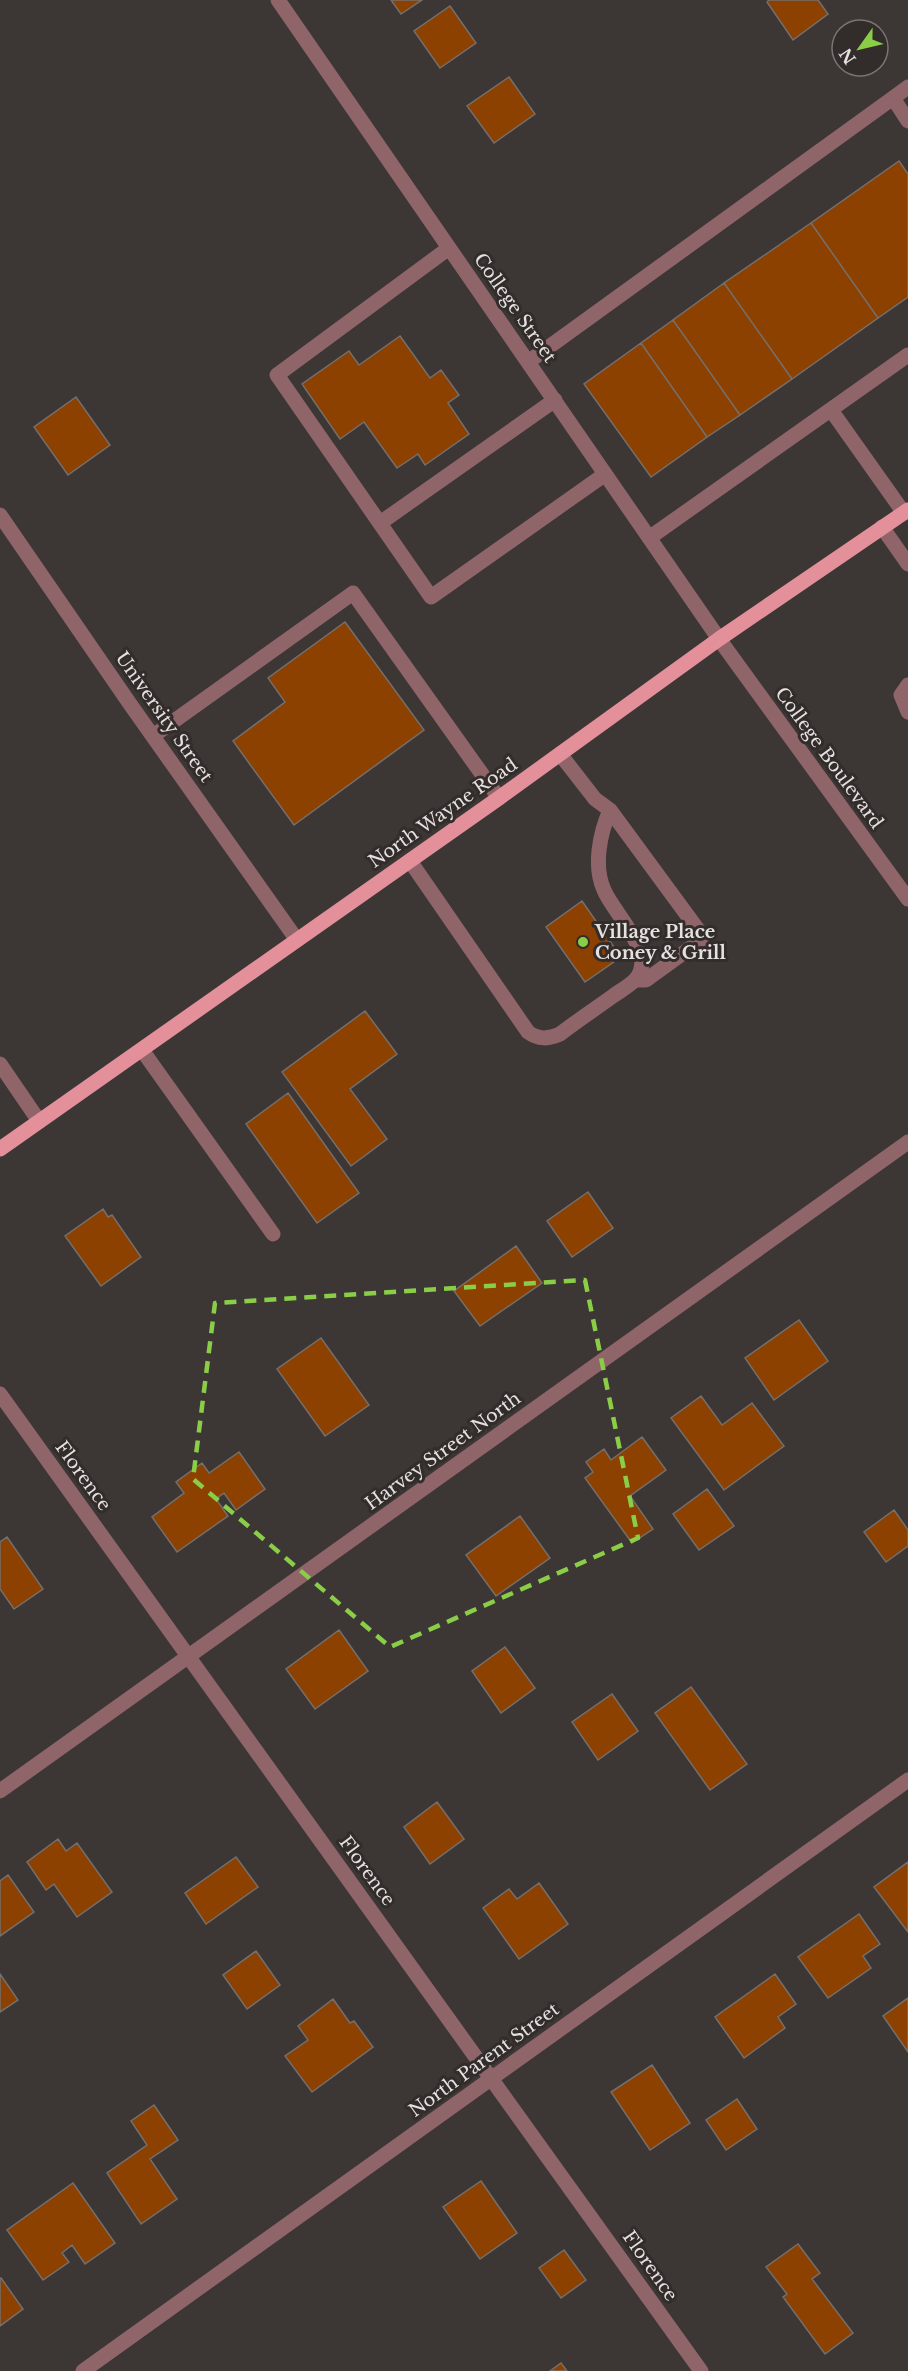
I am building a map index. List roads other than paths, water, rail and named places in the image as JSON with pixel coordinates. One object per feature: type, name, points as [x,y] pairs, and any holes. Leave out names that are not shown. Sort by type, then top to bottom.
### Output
[{"type":"main road","name":"North Wayne Road","points":[[0,1149],[500,798],[719,639],[906,511]]},
{"type":"street","name":"College Street","points":[[278,0],[719,639]]},
{"type":"street","points":[[528,362],[908,87]]},
{"type":"street","points":[[893,98],[908,121]]},
{"type":"street","points":[[449,248],[277,375],[431,597],[604,475]]},
{"type":"street","points":[[649,538],[908,355]]},
{"type":"street","points":[[380,523],[555,400]]},
{"type":"street","points":[[831,410],[906,511]]},
{"type":"street","name":"University Street","points":[[0,514],[297,940]]},
{"type":"street","points":[[882,527],[908,564]]},
{"type":"street","points":[[153,735],[353,593],[500,798]]},
{"type":"street","name":"College Boulevard","points":[[719,639],[908,899]]},
{"type":"street","points":[[908,685],[901,695],[908,712]]},
{"type":"street","points":[[560,754],[595,799],[610,810],[704,938],[646,980],[635,980]]},
{"type":"street","points":[[410,861],[528,1032],[534,1036],[550,1038],[560,1034],[635,980],[641,966],[639,948],[635,939],[604,891],[601,880],[600,835],[610,810]]},
{"type":"street","points":[[142,1050],[273,1234]]},
{"type":"street","points":[[0,1064],[39,1121]]},
{"type":"street","name":"Harvey Street North","points":[[0,1791],[908,1142]]},
{"type":"street","name":"Florence","points":[[0,1394],[701,2371]]},
{"type":"street","name":"North Parent Street","points":[[83,2371],[908,1780]]},
{"type":"place","name":"Village Place Coney & Grill","points":[[583,942]]}]
